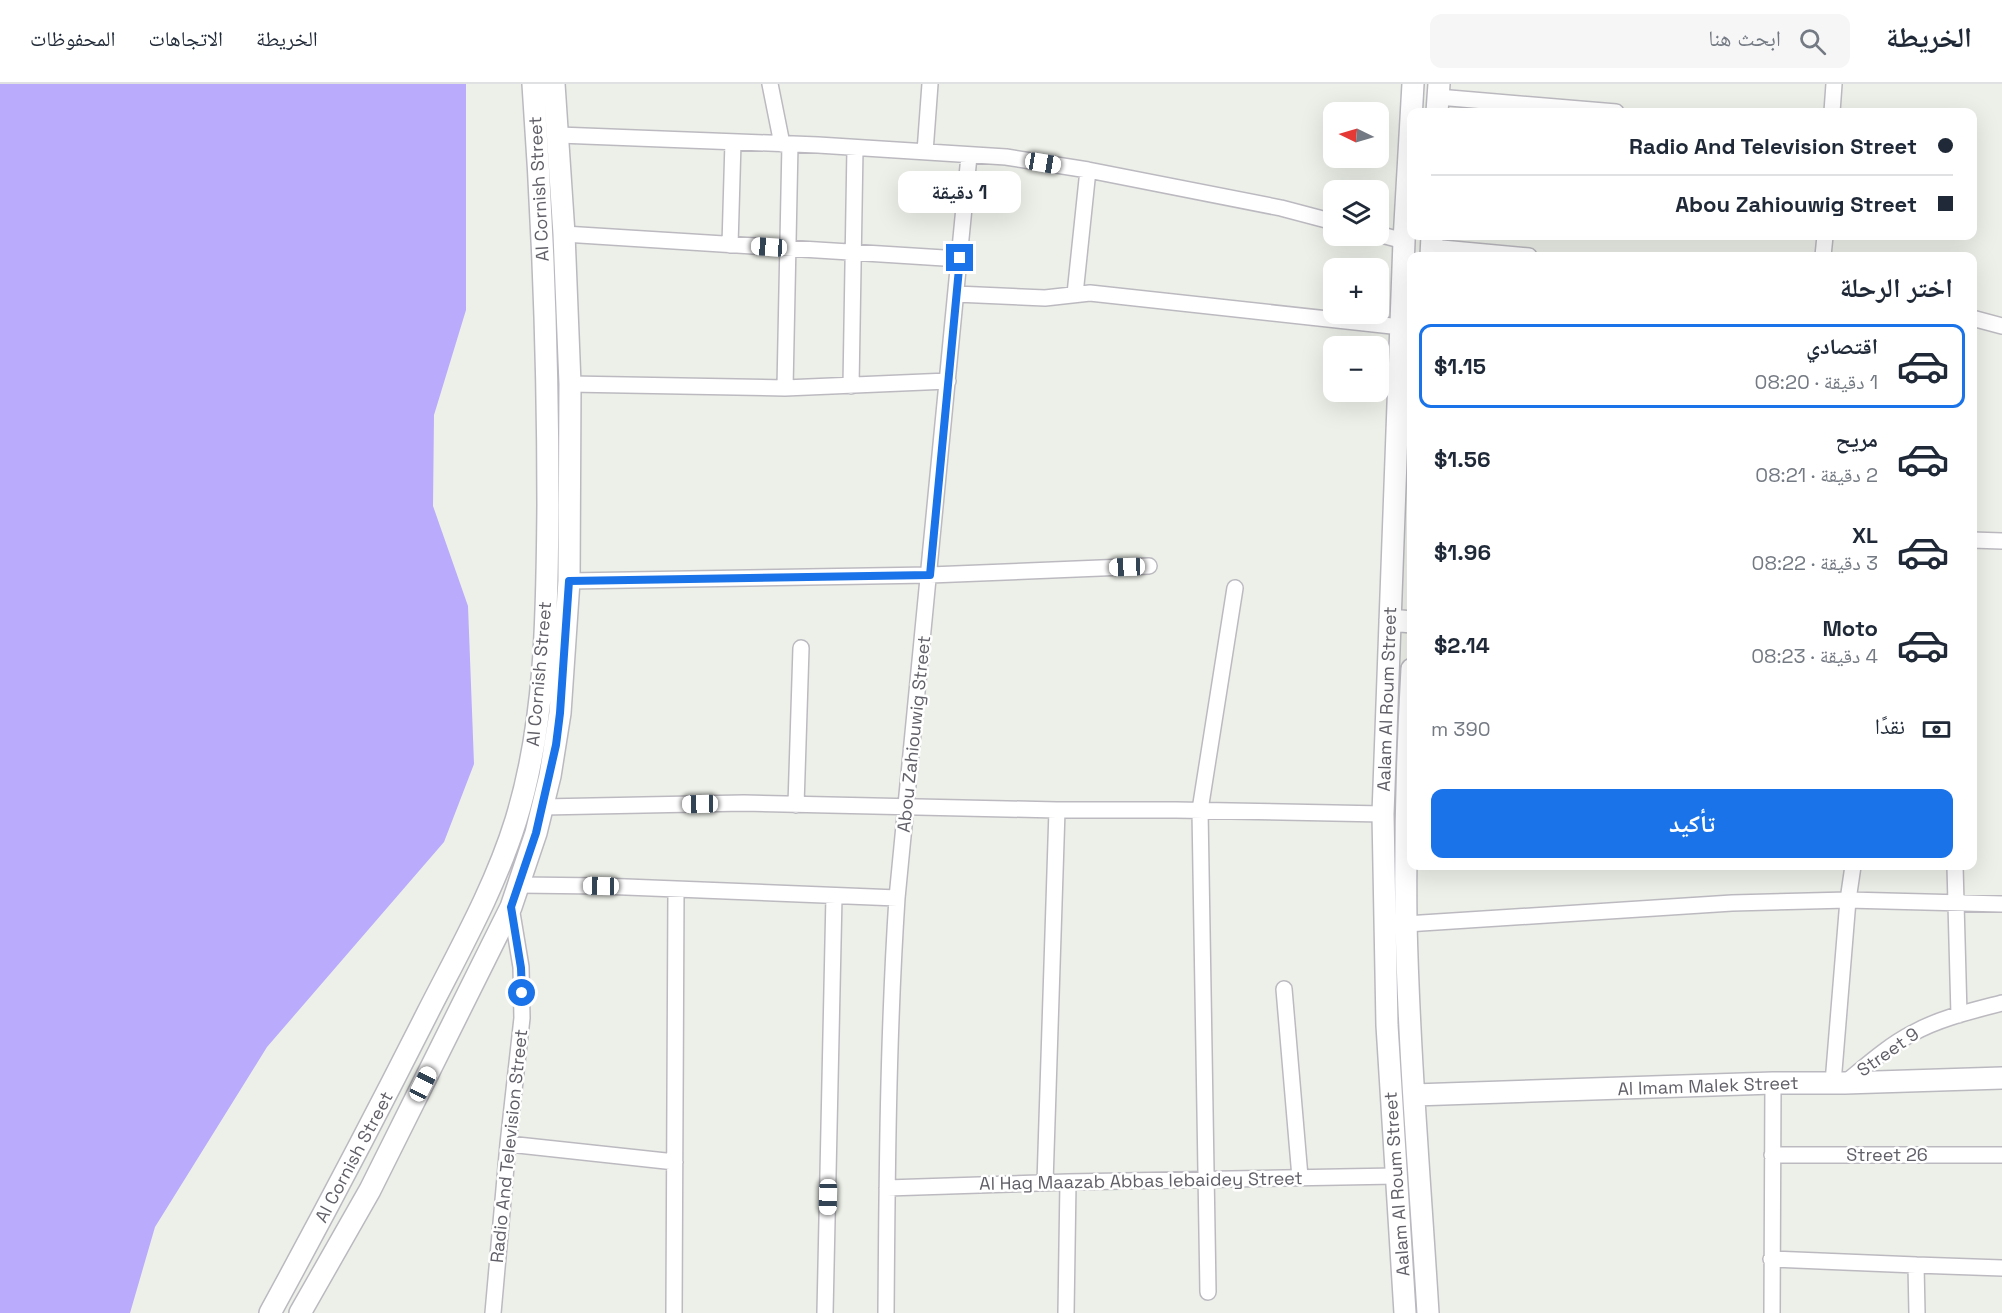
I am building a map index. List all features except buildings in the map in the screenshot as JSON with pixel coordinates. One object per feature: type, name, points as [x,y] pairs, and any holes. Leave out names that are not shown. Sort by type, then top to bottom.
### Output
[{"type":"street","name":"Al Cornish Street","points":[[270,1313],[347,1171],[483,904],[516,821],[530,764],[539,705],[547,581],[548,384],[533,84]]},
{"type":"street","name":"Al Cornish Street","points":[[300,1313],[370,1190],[508,912],[519,885],[550,776],[560,713],[569,581],[570,384],[559,135],[554,84]]},
{"type":"street","points":[[770,84],[786,144],[788,248],[785,388]]},
{"type":"street","points":[[926,152],[930,84]]},
{"type":"street","name":"Aalam Al Roum Street","points":[[1412,108],[1413,84]]},
{"type":"street","points":[[1832,108],[1834,84]]},
{"type":"street","points":[[1438,98],[1565,108]]},
{"type":"street","points":[[559,135],[786,144],[1006,157],[1088,170],[1281,208],[1323,219]]},
{"type":"street","points":[[730,245],[733,142]]},
{"type":"street","points":[[852,386],[855,148]]},
{"type":"street","name":"Abou Zahiouwig Street","points":[[886,1313],[891,995],[897,898],[969,156]]},
{"type":"street","points":[[1075,294],[1088,170]]},
{"type":"street","name":"Aalam Al Roum Street","points":[[1405,1313],[1384,955],[1383,814],[1407,188]]},
{"type":"street","points":[[564,234],[960,258]]},
{"type":"street","points":[[1389,237],[1404,240]]},
{"type":"street","points":[[1431,246],[1490,252]]},
{"type":"street","points":[[956,294],[1046,298],[1090,294],[1401,327]]},
{"type":"street","points":[[1977,319],[2002,326]]},
{"type":"street","points":[[570,384],[785,388],[948,381]]},
{"type":"street","points":[[1977,540],[2002,541]]},
{"type":"street","points":[[569,581],[930,575],[1149,566]]},
{"type":"street","points":[[1208,1292],[1200,810],[1235,588]]},
{"type":"street","points":[[1390,620],[1407,622]]},
{"type":"street","points":[[796,805],[801,648]]},
{"type":"street","points":[[543,807],[744,803],[1383,814]]},
{"type":"street","points":[[1045,1183],[1057,810]]},
{"type":"street","name":"Aalam Al Roum Street","points":[[1407,870],[1406,924],[1428,1313]]},
{"type":"street","points":[[1839,1083],[1848,900],[1852,870]]},
{"type":"street","points":[[1955,870],[1959,1015]]},
{"type":"street","points":[[519,885],[897,898]]},
{"type":"street","points":[[674,1313],[676,889]]},
{"type":"street","points":[[825,1313],[834,896]]},
{"type":"street","points":[[1406,924],[1732,903],[1848,900],[2002,904]]},
{"type":"street","points":[[483,904],[508,912]]},
{"type":"street","name":"Radio And Television Street","points":[[493,1313],[522,1018],[521,968],[508,912]]},
{"type":"street","points":[[1284,989],[1300,1178]]},
{"type":"street","name":"Street 9","points":[[1839,1083],[1893,1044],[1936,1022],[2002,1003]]},
{"type":"street","name":"Al Imam Malek Street","points":[[1414,1095],[2002,1078]]},
{"type":"street","points":[[1772,1313],[1773,1083]]},
{"type":"street","points":[[508,1144],[675,1162]]},
{"type":"street","name":"Street 26","points":[[1772,1155],[2002,1155]]},
{"type":"street","name":"Al Hag Maazab Abbas lebaidey Street","points":[[887,1188],[1396,1176]]},
{"type":"street","points":[[1066,1313],[1068,1182]]},
{"type":"street","points":[[1771,1259],[2002,1268]]},
{"type":"street","points":[[1916,1265],[1917,1313]]},
{"type":"shaded area","points":[[0,84],[466,84],[466,310],[434,415],[433,506],[468,606],[474,764],[444,842],[267,1047],[155,1227],[130,1313],[0,1313]]},
{"type":"route","points":[[522,993],[521,968],[511,907],[536,833],[556,745],[569,581],[930,575],[960,258]]}]
